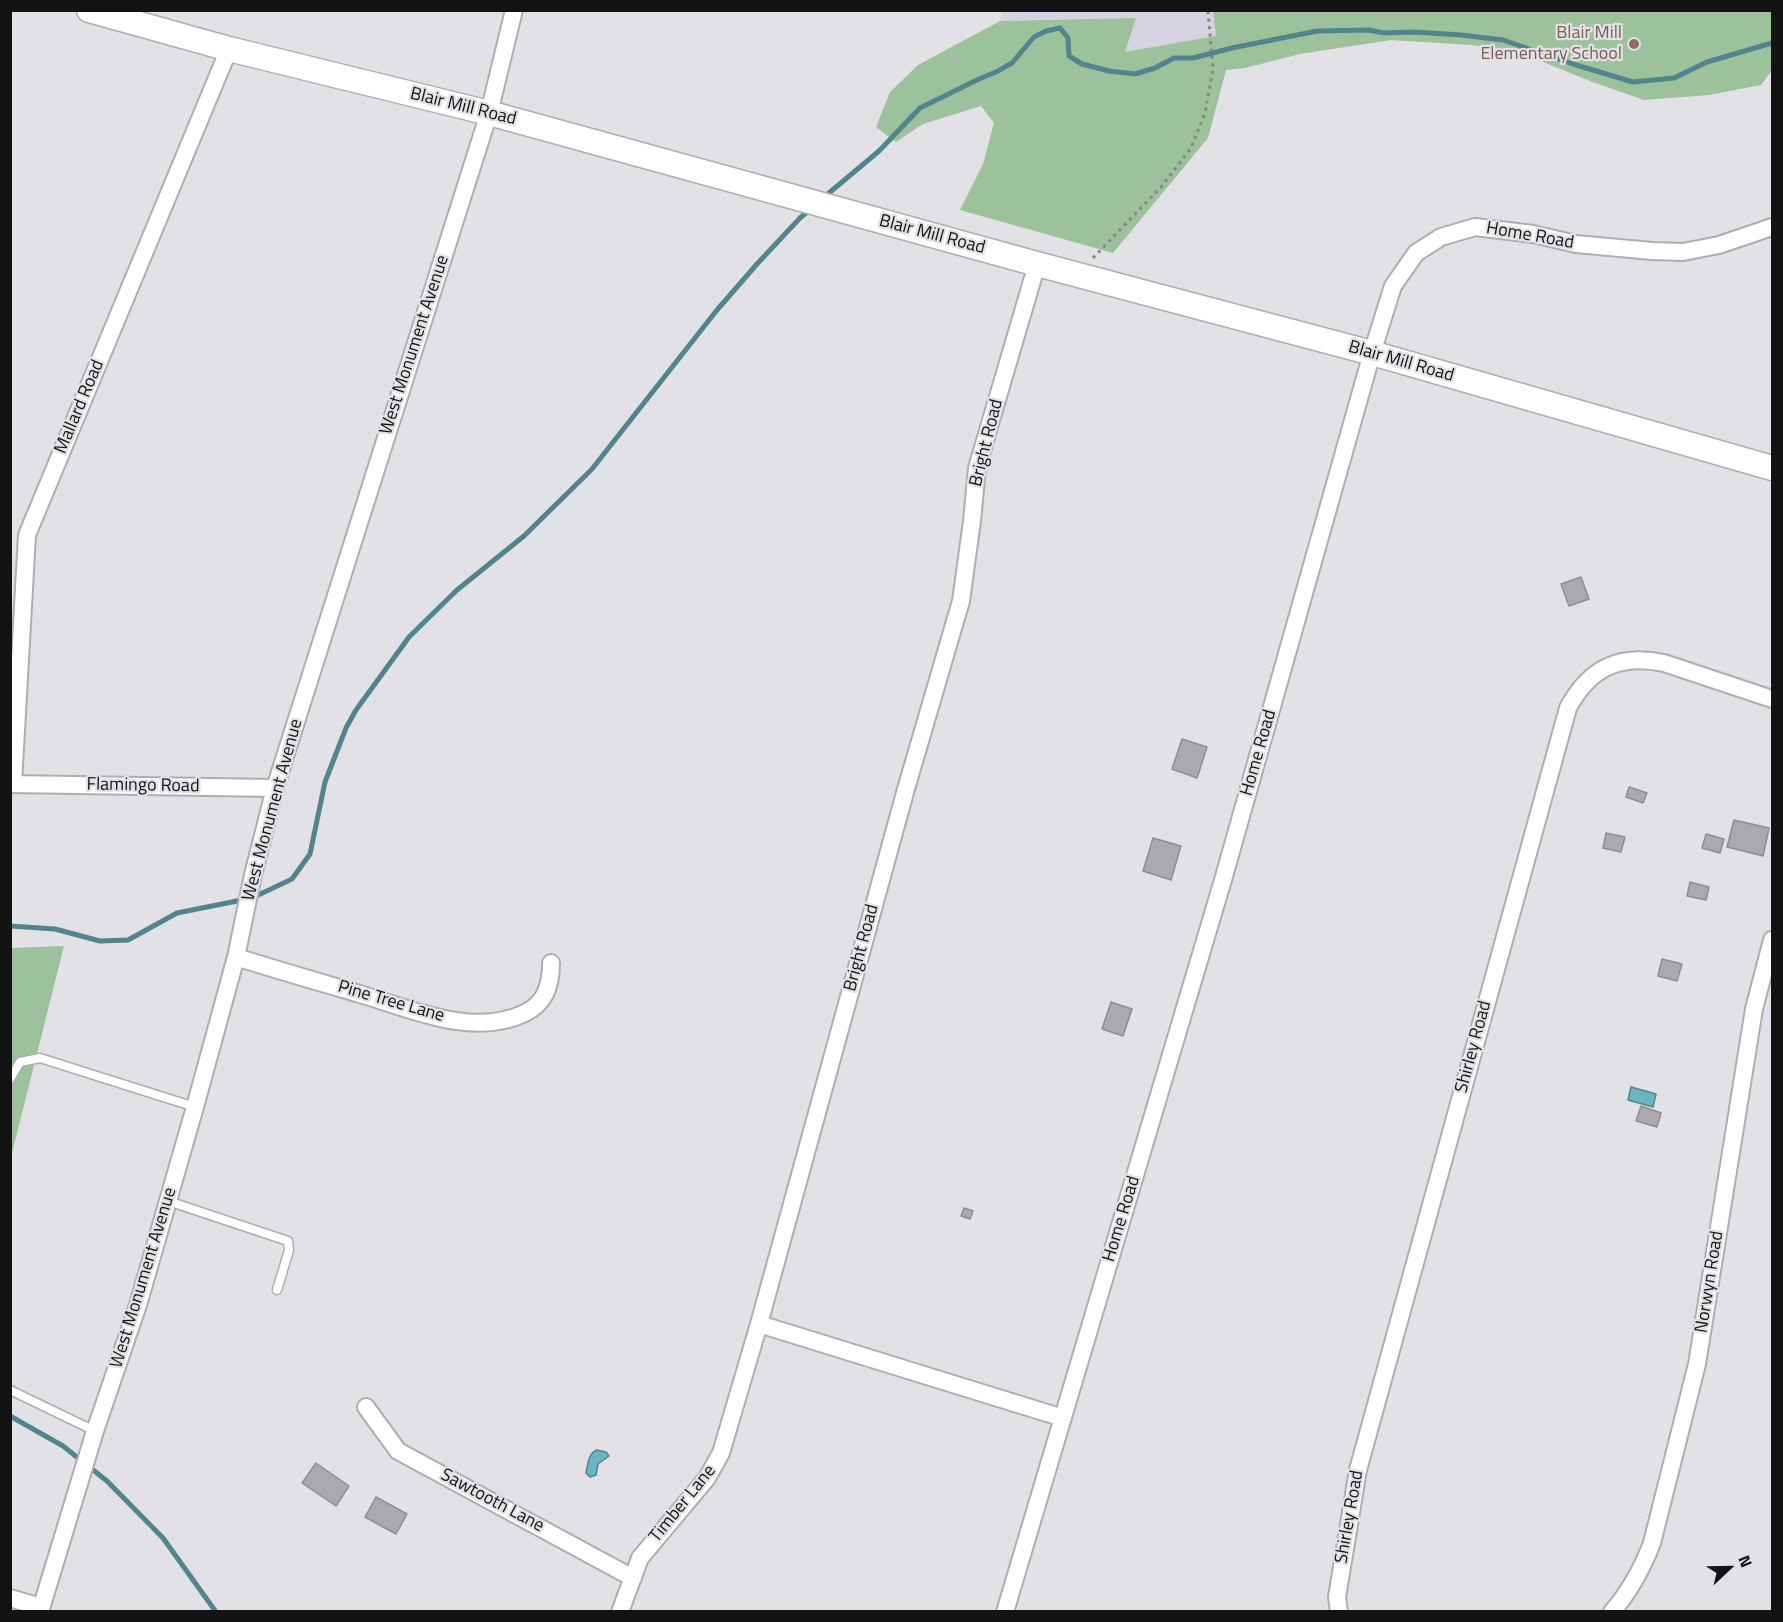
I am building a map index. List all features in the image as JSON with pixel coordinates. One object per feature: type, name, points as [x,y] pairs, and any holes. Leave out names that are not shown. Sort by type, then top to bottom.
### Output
[{"type":"main road","name":"Blair Mill Road","points":[[89,10],[229,49],[489,113],[1077,275],[1372,353],[1773,468]]},
{"type":"street","name":"West Monument Avenue","points":[[40,1609],[87,1455],[138,1305],[195,1107],[236,957],[253,875],[275,788],[489,113],[514,10]]},
{"type":"street","name":"Mallard Road","points":[[12,784],[27,535],[229,49]]},
{"type":"street","name":"Home Road","points":[[1005,1611],[1223,880],[1393,286],[1416,253],[1440,237],[1475,227],[1533,234],[1576,244],[1683,252],[1719,245],[1773,227]]},
{"type":"street","name":"Bright Road","points":[[759,1324],[906,789],[961,601],[977,468],[1037,264]]},
{"type":"street","name":"Shirley Road","points":[[1339,1611],[1337,1597],[1358,1470],[1568,708],[1575,694],[1592,676],[1613,664],[1646,659],[1773,699]]},
{"type":"street","name":"Flamingo Road","points":[[12,784],[275,788]]},
{"type":"street","name":"Norwyn Road","points":[[1612,1611],[1625,1596],[1642,1569],[1652,1543],[1698,1364],[1754,1009],[1773,940]]},
{"type":"street","name":"Pine Tree Lane","points":[[236,957],[435,1017],[477,1022],[516,1017],[532,1009],[544,997],[550,980],[551,963]]},
{"type":"street","points":[[759,1324],[1063,1418]]},
{"type":"street","name":"Timber Lane","points":[[620,1611],[640,1558],[707,1478],[722,1453],[759,1324]]},
{"type":"street","name":"Sawtooth Lane","points":[[366,1407],[398,1451],[633,1578]]},
{"type":"street","points":[[10,1598],[40,1609]]},
{"type":"lane","points":[[10,1079],[20,1062],[40,1059],[195,1107]]},
{"type":"lane","points":[[168,1201],[288,1241],[289,1250],[277,1290]]},
{"type":"lane","points":[[10,1390],[95,1431]]},
{"type":"path","points":[[1077,275],[1138,212],[1179,166],[1191,148],[1205,113],[1213,69],[1208,10]]},
{"type":"shaded area","points":[[1003,10],[1772,11],[1331,15],[1124,53],[1136,18],[1000,21]]},
{"type":"green space","points":[[1213,11],[1772,11],[1772,70],[1761,85],[1709,95],[1644,100],[1516,51],[1471,45],[1391,40],[1300,54],[1245,68],[1226,70],[1208,138],[1113,253],[960,210],[983,164],[994,123],[981,106],[923,124],[896,142],[876,127],[890,92],[918,65],[1000,21],[1136,18],[1125,52],[1216,36]]},
{"type":"green space","points":[[64,946],[11,1157],[11,948]]},
{"type":"water","points":[[1631,1087],[1656,1094],[1653,1107],[1628,1100]]},
{"type":"water","points":[[597,1450],[606,1452],[609,1456],[598,1464],[596,1475],[590,1477],[586,1473],[588,1463],[590,1456]]},
{"type":"building","points":[[1581,577],[1589,599],[1569,606],[1561,584]]},
{"type":"building","points":[[1182,739],[1207,747],[1197,778],[1172,769]]},
{"type":"building","points":[[1629,787],[1647,793],[1643,803],[1626,797]]},
{"type":"building","points":[[1734,820],[1769,828],[1763,856],[1727,847]]},
{"type":"building","points":[[1606,833],[1625,837],[1621,852],[1603,848]]},
{"type":"building","points":[[1706,834],[1724,839],[1720,853],[1702,848]]},
{"type":"building","points":[[1153,838],[1181,846],[1171,880],[1143,871]]},
{"type":"building","points":[[1690,882],[1709,887],[1706,900],[1687,896]]},
{"type":"building","points":[[1662,959],[1682,964],[1677,981],[1658,976]]},
{"type":"building","points":[[1111,1002],[1132,1009],[1123,1036],[1102,1029]]},
{"type":"building","points":[[1641,1106],[1661,1113],[1657,1127],[1636,1121]]},
{"type":"building","points":[[964,1208],[973,1211],[970,1219],[961,1216]]},
{"type":"building","points":[[316,1463],[349,1486],[336,1506],[302,1483]]},
{"type":"building","points":[[376,1497],[407,1514],[396,1534],[365,1517]]},
{"type":"waterway","points":[[823,198],[879,151],[920,108],[1012,63],[1034,37],[1060,28],[1068,38],[1069,56],[1082,64],[1109,71],[1135,74],[1155,68],[1174,58],[1193,58],[1317,31],[1414,32],[1503,40],[1633,82],[1674,78],[1707,62],[1772,43]]},
{"type":"waterway","points":[[10,926],[55,929],[100,941],[128,940],[177,913],[252,898],[292,879],[310,854],[325,782],[346,728],[356,710],[409,637],[457,590],[524,536],[592,469],[717,310],[757,264],[812,208]]},
{"type":"waterway","points":[[10,1416],[63,1446],[107,1481],[163,1538],[216,1612]]},
{"type":"place","name":"Blair Mill Elementary School","points":[[1634,44]]}]
